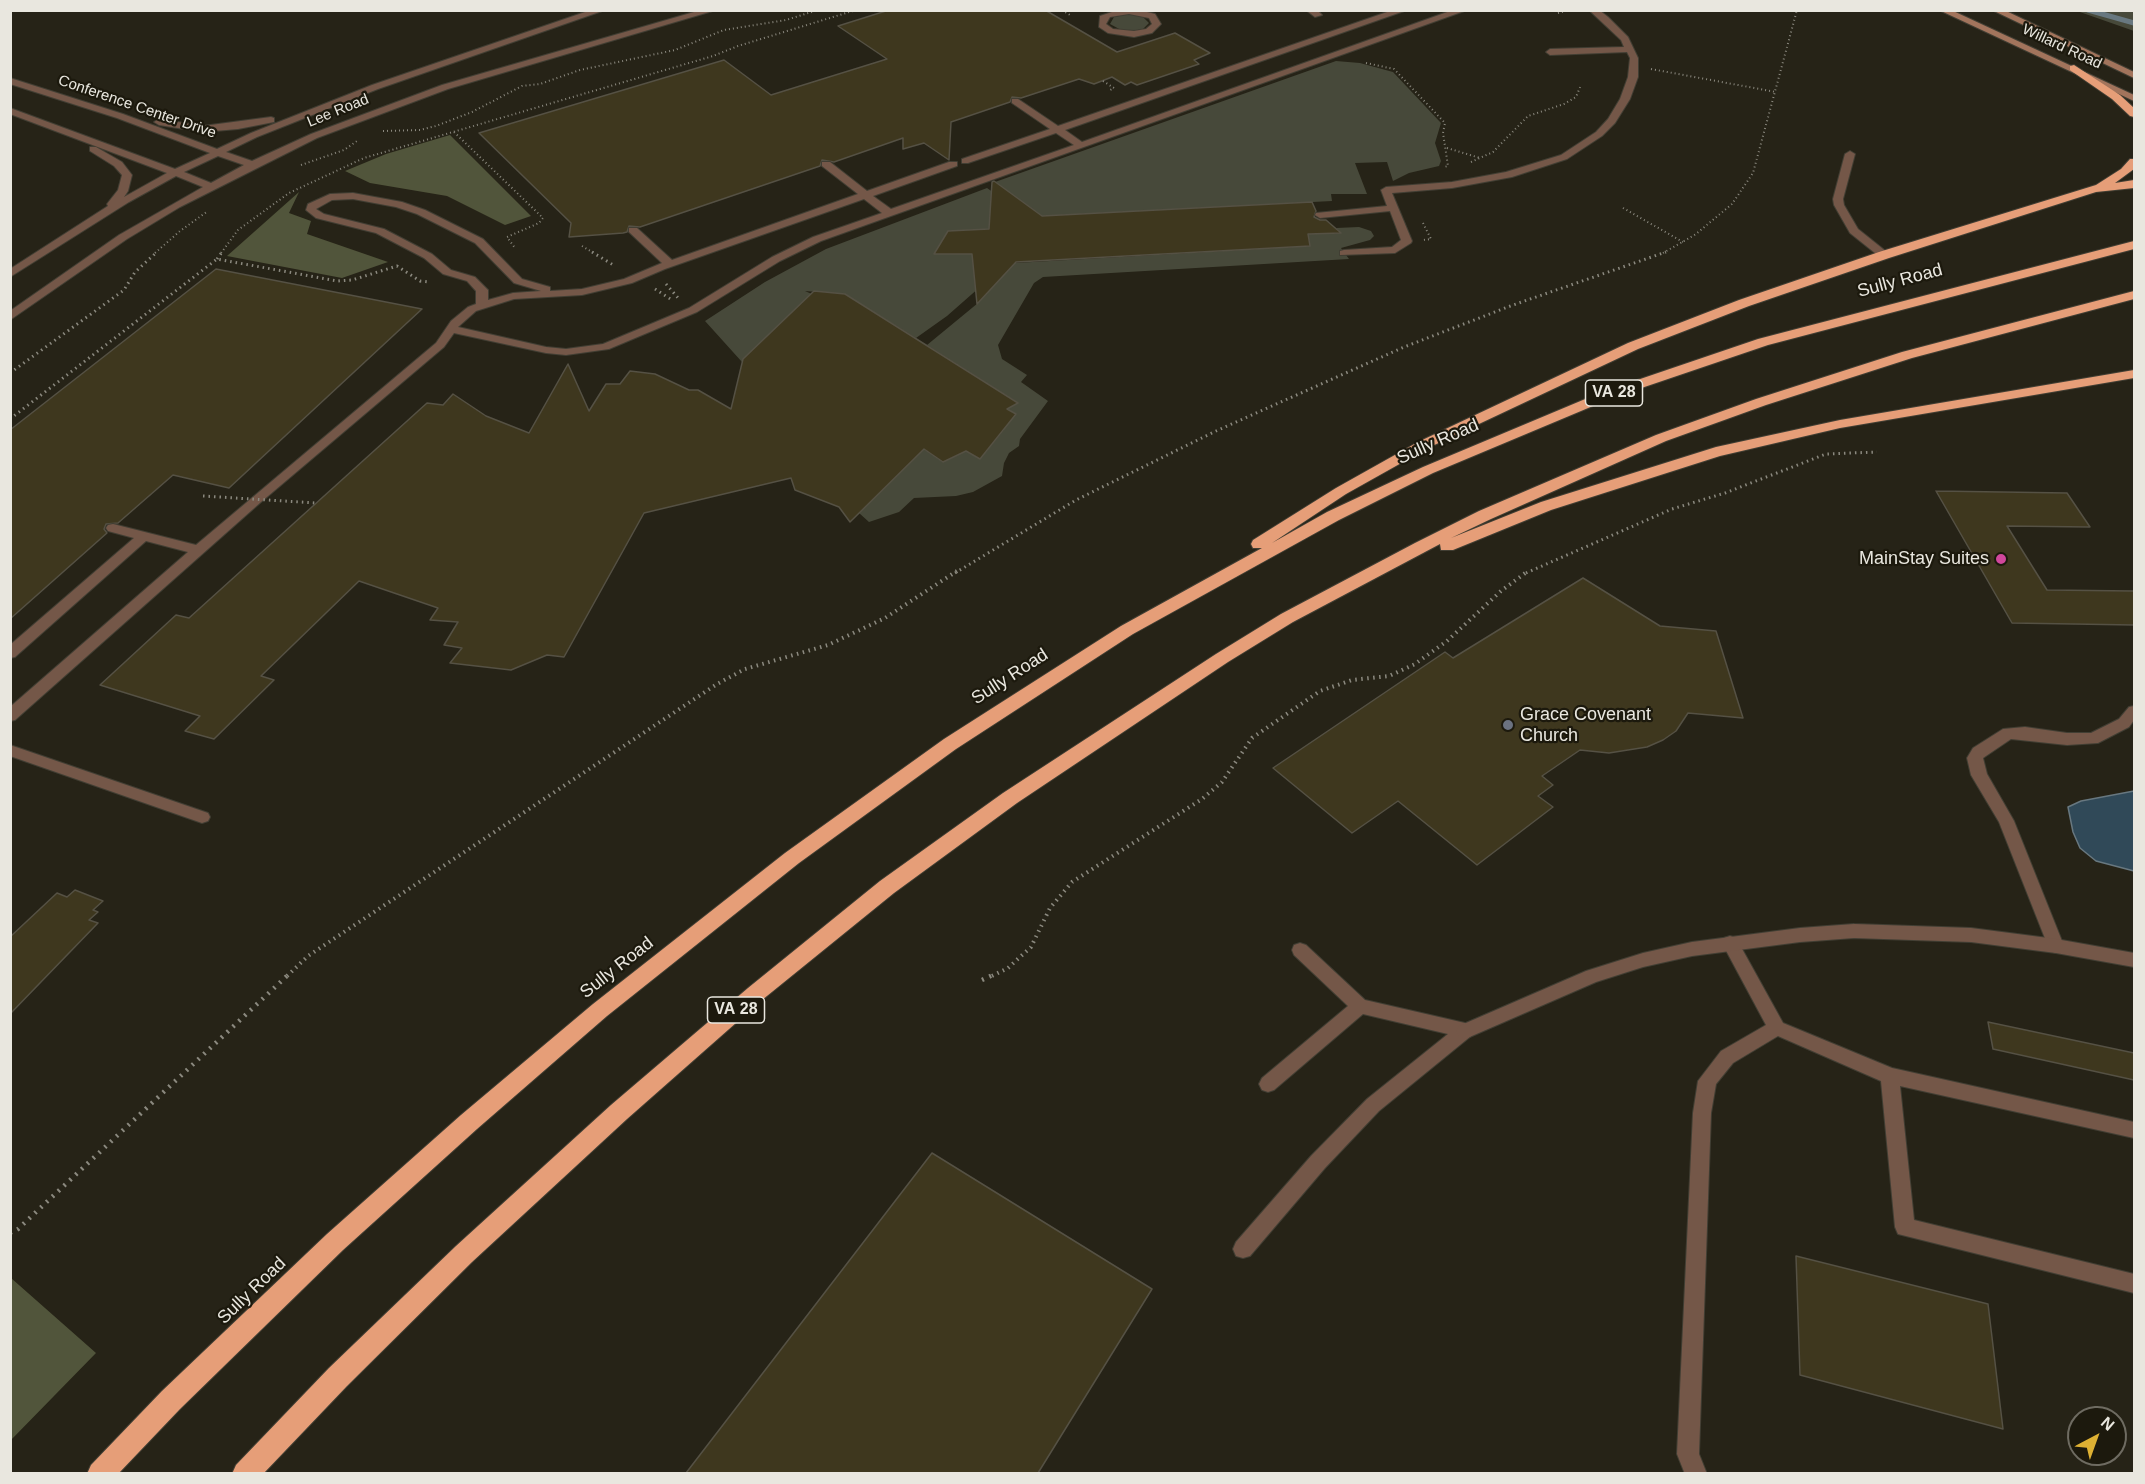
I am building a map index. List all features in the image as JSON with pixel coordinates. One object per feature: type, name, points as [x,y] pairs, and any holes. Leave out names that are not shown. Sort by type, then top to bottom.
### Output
[{"type":"highway","points":[[2074,68],[2116,97],[2134,114]]},
{"type":"highway","points":[[2094,189],[2125,172],[2134,162]]},
{"type":"highway","points":[[1127,630],[1341,491],[1423,445],[1633,346],[1744,303],[1884,255],[2094,189],[2134,184]]},
{"type":"highway","name":"Sully Road","points":[[100,1473],[171,1400],[335,1242],[469,1122],[600,1010],[792,858],[950,744],[1127,630],[1333,516],[1428,471],[1607,395],[1763,342],[2134,245]]},
{"type":"highway","name":"VA 28","points":[[245,1473],[338,1377],[464,1254],[619,1112],[755,994],[887,887],[1010,798],[1148,705],[1287,618],[1485,515],[1661,438],[1761,402],[1906,355],[2134,296]]},
{"type":"highway","points":[[1287,618],[1425,555],[1546,506],[1716,452],[1840,424],[2134,374]]},
{"type":"main road","name":"Willard Road","points":[[1943,10],[2074,68],[2134,98]]},
{"type":"main road","name":"Willard Road","points":[[1996,10],[2134,75]]},
{"type":"street","name":"Lee Road","points":[[10,274],[98,217],[175,173],[218,152],[329,104],[600,10]]},
{"type":"street","name":"Lee Road","points":[[10,317],[123,237],[211,186],[314,136],[435,90],[712,10]]},
{"type":"street","points":[[10,716],[198,550],[440,345],[460,318],[482,305],[513,296],[604,288],[628,281],[959,162],[1403,10]]},
{"type":"street","points":[[450,329],[546,350],[566,352],[604,346],[647,332],[693,310],[803,245],[1463,10]]},
{"type":"street","points":[[1344,253],[1395,250],[1407,241],[1386,190],[1452,185],[1508,175],[1541,166],[1573,152],[1599,134],[1612,121],[1625,99],[1634,68],[1634,58],[1614,28],[1593,10]]},
{"type":"street","points":[[1112,11],[1147,14],[1152,16],[1157,24],[1143,33],[1118,33],[1102,25],[1103,18],[1112,11]]},
{"type":"street","points":[[1550,52],[1630,49]]},
{"type":"street","name":"Conference Center Drive","points":[[10,81],[85,104],[252,165]]},
{"type":"street","points":[[1015,101],[1081,145]]},
{"type":"street","points":[[85,104],[172,125],[203,129],[258,123],[329,104]]},
{"type":"street","points":[[10,111],[211,186]]},
{"type":"street","points":[[38,120],[110,159],[128,175],[123,191],[98,217]]},
{"type":"street","points":[[1850,154],[1838,199],[1841,211],[1854,231],[1884,255]]},
{"type":"street","points":[[826,164],[890,213]]},
{"type":"street","points":[[482,305],[482,290],[471,279],[447,272],[428,256],[380,231],[320,216],[311,210],[312,206],[330,197],[353,196],[398,204],[421,212],[479,241],[518,281],[557,293]]},
{"type":"street","points":[[1320,215],[1394,208]]},
{"type":"street","points":[[633,230],[670,264]]},
{"type":"street","points":[[113,528],[198,550]]},
{"type":"street","points":[[10,653],[144,536]]},
{"type":"street","points":[[2055,946],[2006,821],[1979,775],[1975,758],[1978,752],[2008,733],[2025,733],[2067,740],[2093,739],[2124,723],[2134,711]]},
{"type":"street","points":[[10,750],[202,817]]},
{"type":"street","points":[[1243,1249],[1318,1162],[1373,1105],[1465,1031],[1592,976],[1643,960],[1730,943],[1854,931],[1971,935],[2055,946],[2134,960]]},
{"type":"street","points":[[1730,943],[1777,1028],[1890,1076],[2134,1130]]},
{"type":"street","points":[[1300,950],[1360,1006],[1465,1031]]},
{"type":"street","points":[[1268,1084],[1360,1006]]},
{"type":"street","points":[[1696,1473],[1688,1454],[1702,1113],[1707,1081],[1727,1057],[1777,1028]]},
{"type":"street","points":[[1890,1076],[1905,1227],[2134,1284]]},
{"type":"path","points":[[382,131],[420,130],[436,126],[472,112],[522,86],[540,84],[580,70],[675,50],[724,30],[786,20],[818,10]]},
{"type":"path","points":[[10,419],[217,259],[238,230],[289,193],[364,158],[713,56],[738,46],[856,10]]},
{"type":"path","points":[[1062,10],[1070,15]]},
{"type":"path","points":[[1558,13],[1569,10]]},
{"type":"path","points":[[10,1233],[18,1229],[308,956],[717,684],[744,669],[828,645],[885,618],[939,582],[1077,500],[1206,435],[1404,347],[1513,305],[1616,272],[1664,253],[1683,242],[1724,212],[1753,173],[1797,10]]},
{"type":"path","points":[[1357,61],[1394,69],[1445,123],[1443,133],[1448,166]]},
{"type":"path","points":[[1634,68],[1776,92]]},
{"type":"path","points":[[1103,81],[1114,88],[1104,92]]},
{"type":"path","points":[[1462,165],[1493,152],[1528,116],[1556,107],[1576,97],[1581,85]]},
{"type":"path","points":[[454,131],[543,218],[539,223],[507,237],[521,255]]},
{"type":"path","points":[[295,167],[344,150],[366,136]]},
{"type":"path","points":[[1446,148],[1480,158]]},
{"type":"path","points":[[1437,170],[1455,166]]},
{"type":"path","points":[[1407,190],[1431,239],[1407,241]]},
{"type":"path","points":[[1623,208],[1683,242]]},
{"type":"path","points":[[10,373],[124,290],[135,272],[180,231],[213,209]]},
{"type":"path","points":[[217,259],[337,281],[352,280],[397,266],[420,281],[432,282]]},
{"type":"path","points":[[982,980],[1008,968],[1030,947],[1050,908],[1072,882],[1202,799],[1222,782],[1252,738],[1320,691],[1352,680],[1389,676],[1415,664],[1447,641],[1501,591],[1529,570],[1672,509],[1725,493],[1826,454],[1877,452]]},
{"type":"path","points":[[203,496],[316,503]]},
{"type":"green space","points":[[2077,11],[2134,11],[2134,31],[2097,18]]},
{"type":"green space","points":[[1129,14],[1142,16],[1149,23],[1143,29],[1133,31],[1121,30],[1110,24],[1114,17]]},
{"type":"green space","points":[[1336,61],[1360,63],[1393,72],[1441,123],[1435,143],[1441,161],[1439,166],[1409,173],[1393,181],[1387,162],[1355,163],[1367,194],[1331,194],[1332,201],[1042,216],[995,182]]},
{"type":"green space","points":[[450,135],[531,216],[505,225],[447,196],[370,183],[345,171],[386,154]]},
{"type":"green space","points":[[987,188],[1027,216],[990,218],[989,229],[948,231],[935,254],[972,254],[980,287],[947,316],[916,338],[845,294],[805,291],[814,295],[742,362],[705,321],[765,282],[826,249]]},
{"type":"green space","points":[[299,192],[289,213],[311,221],[307,234],[388,262],[342,278],[227,256]]},
{"type":"green space","points":[[1359,227],[1371,231],[1374,236],[1370,240],[1341,248],[1349,259],[1043,277],[1034,283],[998,345],[1002,359],[1027,375],[1021,382],[1048,401],[1020,439],[1019,446],[1009,453],[1004,463],[1002,476],[973,492],[956,496],[914,498],[899,512],[869,522],[859,513],[901,471],[842,394],[943,462],[966,451],[980,459],[1003,431],[1013,413],[1007,409],[1017,402],[927,345],[978,303],[1015,263],[1310,246],[1308,234],[1341,233],[1336,228]]},
{"type":"green space","points":[[11,1278],[96,1353],[11,1440]]},
{"type":"water","points":[[2134,791],[2134,871],[2096,861],[2080,848],[2073,832],[2068,807],[2081,801]]},
{"type":"building","points":[[889,10],[1045,10],[1117,52],[1175,33],[1210,53],[1194,60],[1199,64],[1137,85],[1131,82],[1125,85],[1112,77],[1094,84],[1079,79],[1021,98],[1012,97],[1010,102],[951,122],[949,160],[924,143],[903,149],[903,138],[834,162],[822,160],[820,166],[640,227],[629,226],[627,232],[623,233],[569,237],[571,223],[479,133],[724,60],[771,95],[887,59],[838,26]]},
{"type":"building","points":[[994,181],[1042,216],[1312,202],[1316,211],[1314,217],[1326,220],[1341,233],[1308,234],[1310,246],[1016,262],[977,304],[972,254],[934,254],[948,231],[989,229],[992,182]]},
{"type":"building","points":[[216,269],[422,309],[229,488],[173,475],[118,523],[106,524],[104,529],[107,533],[10,619],[10,430]]},
{"type":"building","points":[[814,291],[845,294],[1018,403],[1007,409],[1016,414],[980,459],[966,451],[943,462],[924,449],[850,522],[839,507],[795,490],[791,478],[644,513],[564,657],[547,655],[511,670],[450,663],[462,648],[444,645],[458,622],[430,620],[438,608],[359,581],[261,676],[274,680],[214,739],[185,731],[200,716],[100,685],[176,615],[189,618],[427,403],[443,405],[453,394],[486,416],[529,433],[568,364],[589,411],[606,384],[620,384],[630,371],[655,374],[689,390],[698,390],[731,409],[743,359]]},
{"type":"building","name":"MainStay Suites","points":[[1936,491],[2067,493],[2090,527],[2007,526],[2047,590],[2134,591],[2134,625],[2012,623]]},
{"type":"building","name":"Grace Covenant Church","points":[[1583,578],[1660,626],[1716,631],[1743,718],[1688,713],[1676,731],[1647,747],[1609,753],[1580,750],[1542,776],[1553,785],[1538,796],[1553,807],[1477,865],[1398,801],[1352,833],[1273,768],[1445,652],[1453,658]]},
{"type":"building","points":[[75,890],[103,901],[93,910],[98,912],[89,920],[98,923],[10,1014],[10,937],[57,893],[67,897]]},
{"type":"building","points":[[1988,1022],[2134,1053],[2134,1080],[1993,1049]]},
{"type":"building","points":[[932,1153],[1152,1289],[1038,1473],[686,1473]]},
{"type":"building","points":[[1796,1256],[1988,1304],[2003,1429],[1800,1375]]},
{"type":"waterway","points":[[2088,10],[2134,23]]},
{"type":"place","name":"MainStay Suites","points":[[2001,559]]},
{"type":"place","name":"Grace Covenant Church","points":[[1508,725]]}]
